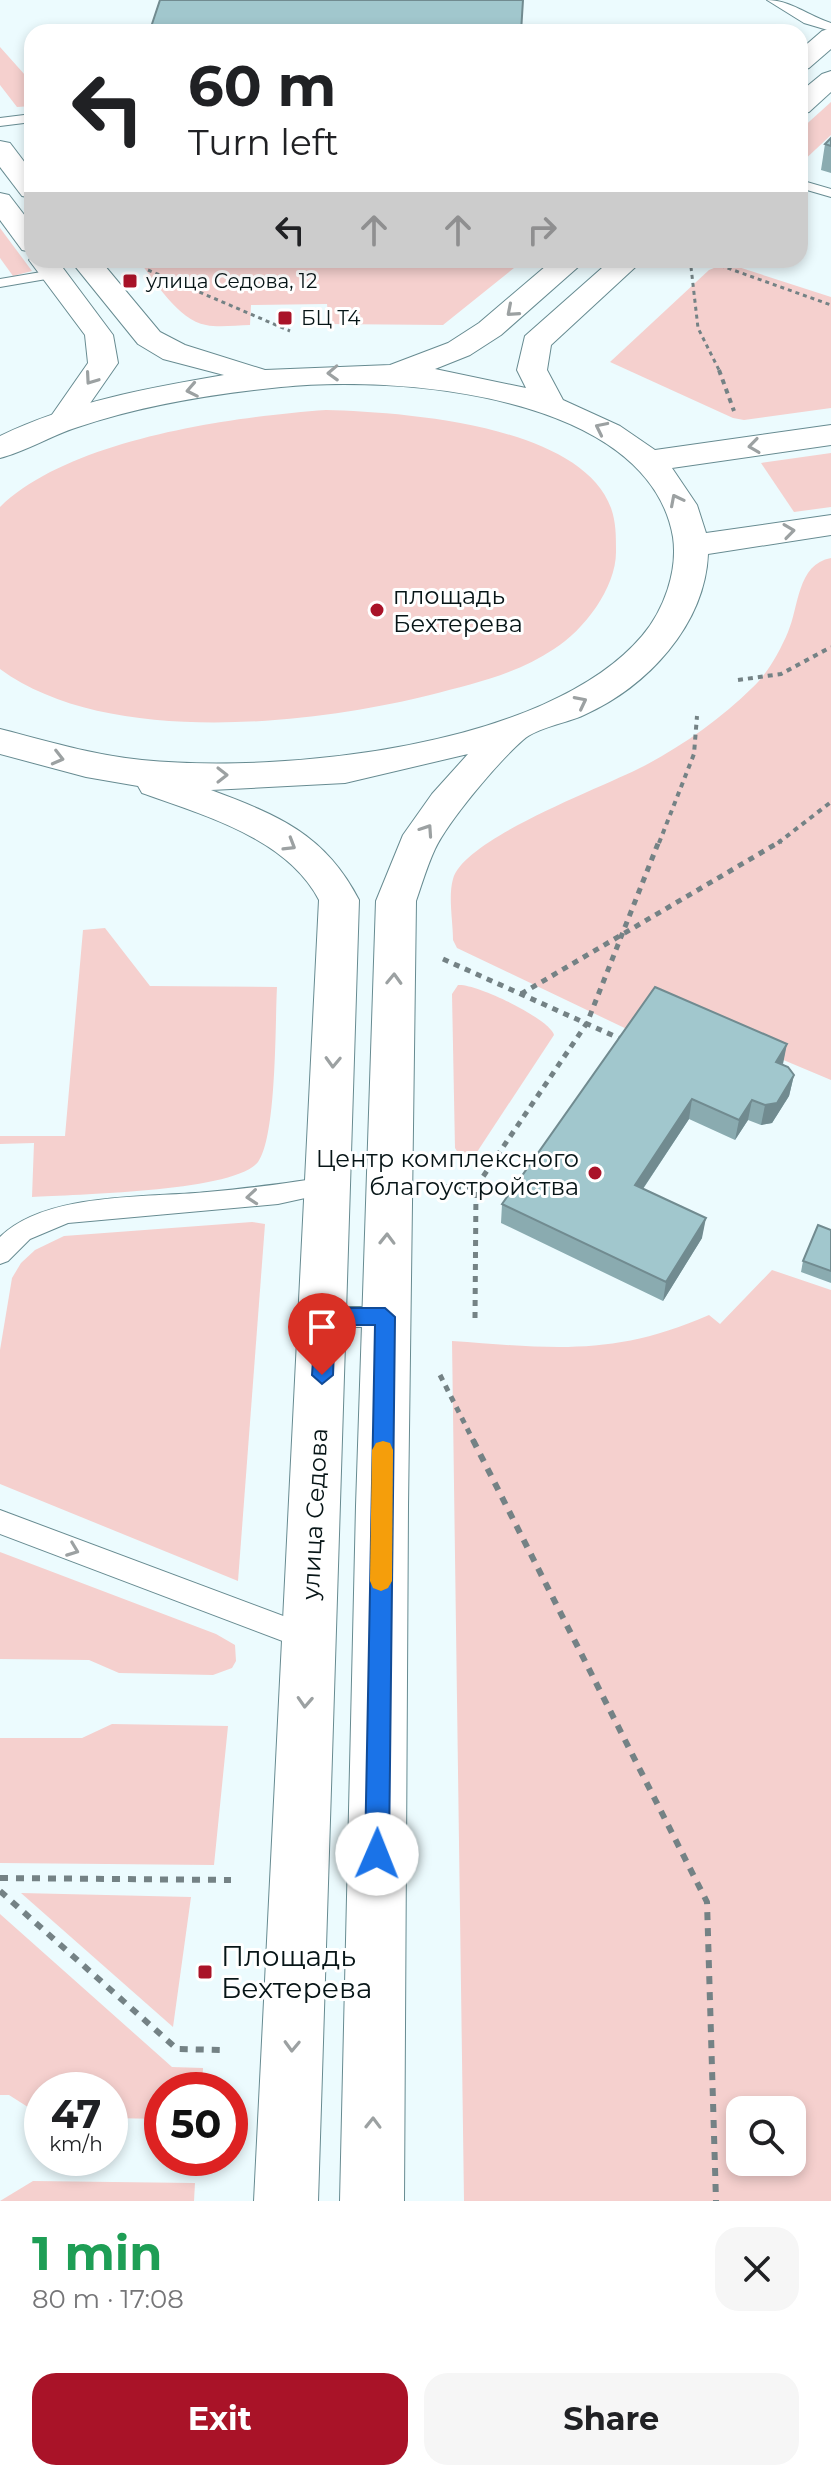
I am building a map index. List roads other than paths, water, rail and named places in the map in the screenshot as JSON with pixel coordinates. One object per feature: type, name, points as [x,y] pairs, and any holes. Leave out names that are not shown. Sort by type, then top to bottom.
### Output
[{"type":"main road","points":[[808,56],[831,36]]},
{"type":"main road","points":[[808,99],[831,79]]},
{"type":"main road","points":[[0,149],[24,180]]},
{"type":"main road","points":[[92,268],[149,338],[174,352],[269,377]]},
{"type":"main road","points":[[398,373],[459,349],[490,329],[562,268]]},
{"type":"main road","points":[[548,402],[532,370],[536,342],[619,268]]},
{"type":"main road","points":[[0,448],[64,419],[167,395],[269,377],[398,373],[489,387],[548,402],[616,435],[649,461],[679,500],[691,546],[685,594],[663,635],[634,667],[599,693],[558,714],[509,732],[375,765],[280,775],[116,770],[56,758],[0,741]]},
{"type":"main road","points":[[649,461],[831,435]]},
{"type":"main road","points":[[691,546],[831,525]]},
{"type":"main road","points":[[372,2201],[385,1317],[396,901],[417,845],[446,803],[509,732]]},
{"type":"main road","name":"улица Седова","points":[[116,770],[236,815],[298,849],[325,874],[339,900],[325,1317],[286,2201]]},
{"type":"street","points":[[0,201],[24,233]]},
{"type":"street","points":[[49,268],[99,335],[103,363],[64,419]]},
{"type":"lane","points":[[773,0],[808,20],[831,27]]},
{"type":"lane","points":[[0,122],[24,119]]},
{"type":"lane","points":[[808,186],[831,193]]},
{"type":"lane","points":[[0,283],[45,268]]},
{"type":"lane","points":[[0,1254],[7,1242],[35,1223],[68,1214],[278,1195],[329,1185]]},
{"type":"lane","points":[[325,1317],[385,1317]]},
{"type":"lane","points":[[0,1522],[309,1638]]},
{"type":"place","name":"улица Седова, 12","points":[[130,281]]},
{"type":"place","name":"БЦ Т4","points":[[285,318]]},
{"type":"place","name":"площадь Бехтерева","points":[[377,610]]},
{"type":"place","name":"Центр комплексного благоустройства","points":[[595,1173]]},
{"type":"place","name":"Площадь Бехтерева","points":[[205,1972]]}]
